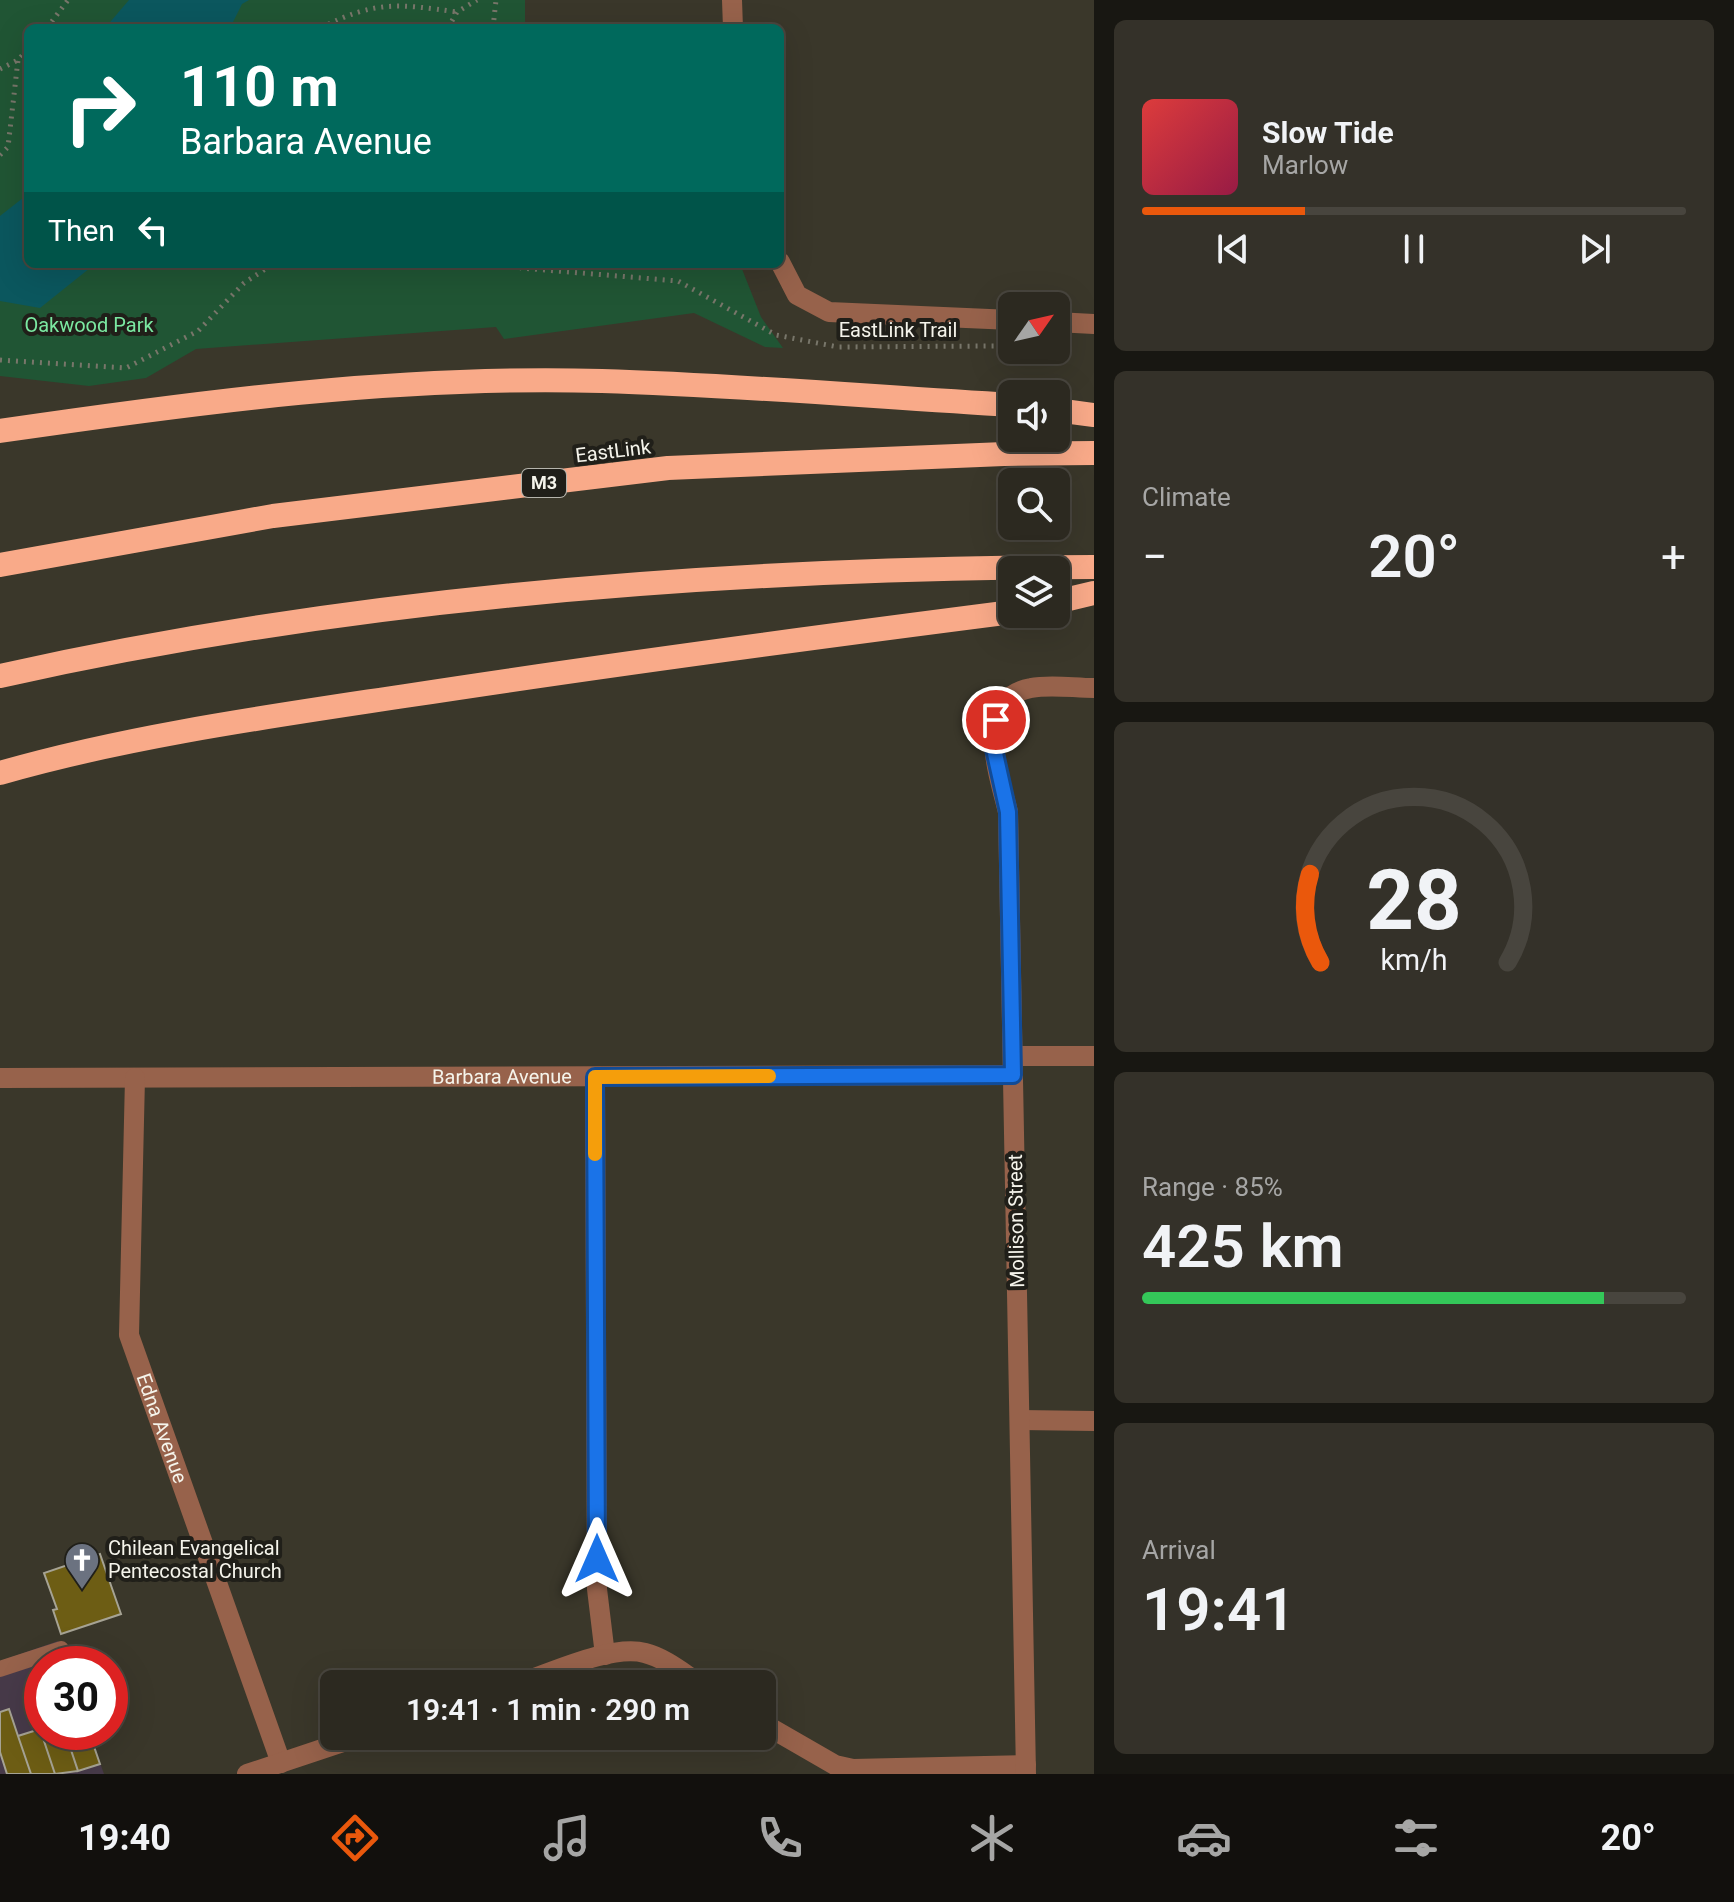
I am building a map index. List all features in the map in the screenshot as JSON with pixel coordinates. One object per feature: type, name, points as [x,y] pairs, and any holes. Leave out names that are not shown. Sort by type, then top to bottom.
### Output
[{"type":"highway","points":[[0,431],[209,401],[393,385],[600,381],[998,404]]},
{"type":"highway","points":[[1070,412],[1094,415]]},
{"type":"highway","name":"EastLink","points":[[0,565],[273,516],[668,468],[1094,453]]},
{"type":"highway","points":[[0,676],[334,617],[539,594],[838,571],[1094,567]]},
{"type":"highway","points":[[1070,599],[1094,593]]},
{"type":"highway","points":[[0,773],[131,744],[333,707],[553,672],[998,614]]},
{"type":"street","points":[[732,0],[733,24]]},
{"type":"street","points":[[783,268],[797,295],[829,312],[998,319]]},
{"type":"street","points":[[1070,323],[1094,324]]},
{"type":"street","name":"Mollison Street","points":[[1026,1770],[1008,812],[992,740],[1002,707],[1031,688],[1094,688]]},
{"type":"street","name":"Barbara Avenue","points":[[0,1078],[595,1077],[1013,1066],[1094,1056]]},
{"type":"street","points":[[595,1077],[597,1589],[605,1655]]},
{"type":"street","name":"Edna Avenue","points":[[135,1078],[129,1335],[281,1763]]},
{"type":"street","points":[[1020,1420],[1094,1421]]},
{"type":"street","points":[[560,1670],[624,1651],[648,1653],[677,1670]]},
{"type":"street","points":[[776,1731],[835,1765],[853,1769],[1026,1770]]},
{"type":"street","points":[[247,1774],[320,1750]]},
{"type":"lane","points":[[0,1669],[24,1661]]},
{"type":"path","points":[[50,24],[68,0]]},
{"type":"path","points":[[450,24],[457,12],[477,0]]},
{"type":"path","points":[[493,24],[496,0]]},
{"type":"path","points":[[328,24],[341,17],[389,3],[457,12]]},
{"type":"path","points":[[0,69],[24,53]]},
{"type":"path","points":[[0,155],[8,147],[18,60]]},
{"type":"path","points":[[0,360],[126,368],[198,331],[244,283],[267,268]]},
{"type":"path","name":"EastLink Trail","points":[[521,268],[678,281],[776,335],[838,347],[996,346]]},
{"type":"shaded area","points":[[58,1641],[60,1646],[44,1646]]},
{"type":"shaded area","points":[[24,1653],[24,1750],[95,1750],[104,1774],[0,1774],[0,1661]]},
{"type":"green space","name":"Oakwood Park","points":[[0,0],[525,0],[525,24],[24,24],[24,268],[742,268],[761,317],[783,348],[765,347],[694,313],[504,339],[496,327],[196,349],[146,378],[89,386],[0,376]]},
{"type":"water","points":[[129,0],[249,0],[242,4],[232,24],[108,24]]},
{"type":"water","points":[[24,197],[24,268],[90,268],[40,308],[0,301],[0,216]]},
{"type":"building","name":"Chilean Evangelical Pentecostal Church","points":[[100,1554],[121,1614],[61,1634],[53,1610],[57,1609],[44,1573]]},
{"type":"building","points":[[9,1709],[31,1774],[7,1774],[0,1752],[0,1712]]},
{"type":"building","points":[[24,1734],[24,1750],[47,1750],[55,1774],[31,1774],[18,1736]]},
{"type":"building","points":[[47,1750],[71,1750],[78,1771],[55,1774]]},
{"type":"building","points":[[71,1750],[95,1750],[100,1764],[78,1771]]},
{"type":"slow traffic","points":[[595,1154],[595,1077],[769,1076]]},
{"type":"place","name":"Chilean Evangelical Pentecostal Church","points":[[82,1591]]},
{"type":"route","points":[[597,1559],[595,1077],[1013,1075],[1008,812],[992,740],[996,720]]}]
